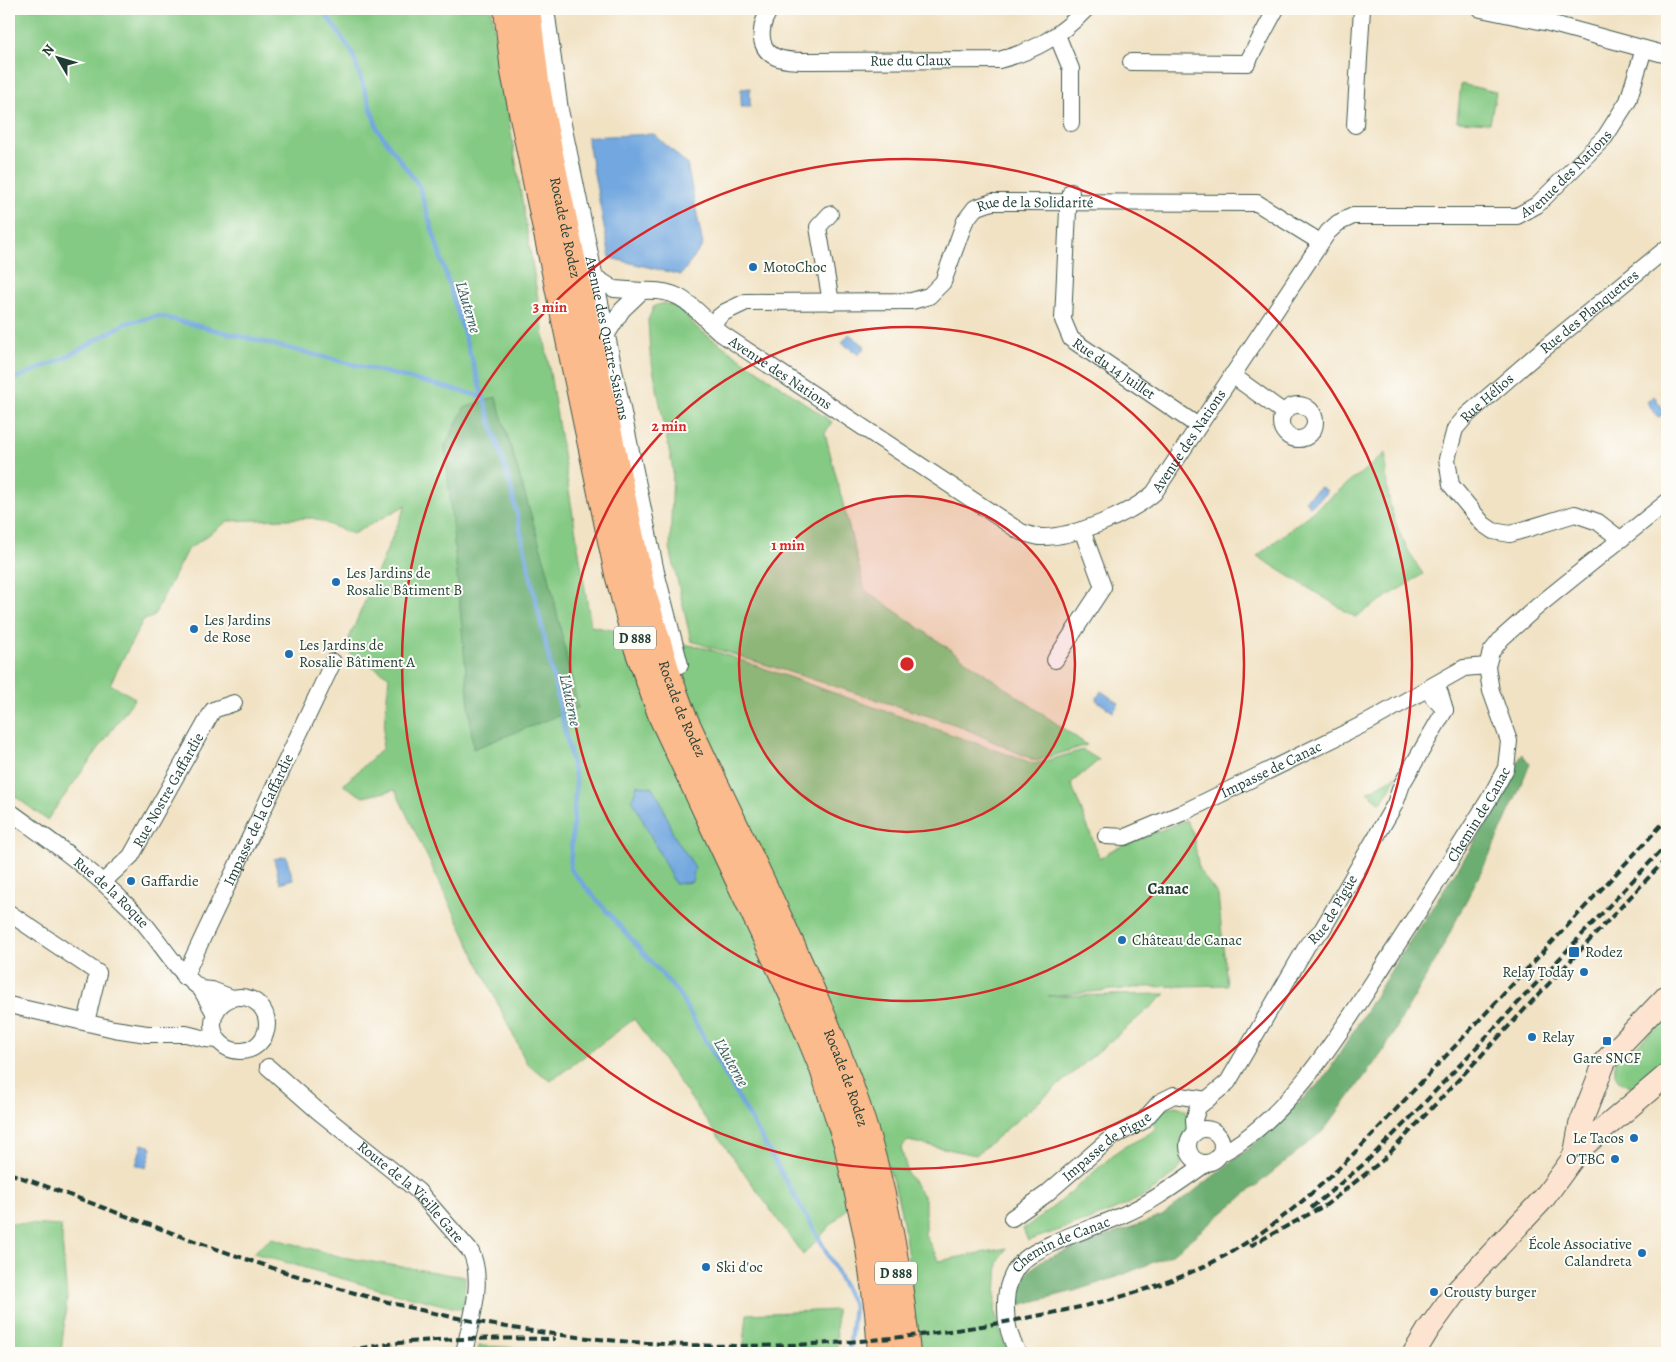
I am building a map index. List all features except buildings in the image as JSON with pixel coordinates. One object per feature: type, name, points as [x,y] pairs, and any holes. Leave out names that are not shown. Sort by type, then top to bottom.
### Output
[{"type":"highway","name":"Rocade de Rodez","points":[[507,9],[514,72],[537,186],[616,565],[637,646],[662,717],[793,996],[823,1069],[847,1144],[863,1216],[878,1312],[881,1353]]},
{"type":"highway","name":"Rocade de Rodez","points":[[527,9],[536,82],[544,126],[642,590],[651,622],[666,673],[683,716],[801,969],[841,1060],[872,1154],[888,1223],[907,1353]]},
{"type":"highway","points":[[680,665],[732,796],[794,933],[801,969]]},
{"type":"main road","points":[[1575,1153],[1580,1125],[1605,1061],[1667,996]]},
{"type":"main road","points":[[1414,1353],[1454,1294],[1544,1198],[1575,1153],[1667,1075]]},
{"type":"street","name":"Avenue des Quatre-Saisons","points":[[546,9],[560,110],[656,572],[680,665]]},
{"type":"street","name":"Rue du Claux","points":[[771,9],[762,27],[762,43],[772,55],[793,61],[999,60],[1027,53],[1057,35],[1086,9]]},
{"type":"street","points":[[1131,62],[1247,63],[1276,9]]},
{"type":"street","points":[[1355,125],[1362,9]]},
{"type":"street","points":[[1481,9],[1549,23],[1667,55]]},
{"type":"street","points":[[1057,35],[1072,69],[1071,124]]},
{"type":"street","name":"Avenue des Nations","points":[[595,277],[614,288],[642,291],[657,290],[679,295],[710,324],[1021,532],[1041,537],[1082,530],[1141,505],[1154,492],[1320,242],[1338,224],[1353,216],[1517,216],[1528,212],[1605,137],[1628,101],[1644,49]]},
{"type":"street","name":"Rue de la Solidarité","points":[[710,324],[725,312],[746,302],[912,301],[929,296],[943,282],[965,221],[975,208],[992,202],[1070,197],[1257,203],[1320,242]]},
{"type":"street","name":"Rue du 14 Juillet","points":[[1070,197],[1063,320],[1071,340],[1198,426]]},
{"type":"street","points":[[830,214],[818,227],[831,302]]},
{"type":"street","name":"Rue des Planquettes","points":[[1535,356],[1667,248]]},
{"type":"street","points":[[607,334],[622,310],[642,291]]},
{"type":"street","name":"Rue Hélios","points":[[1535,356],[1467,415],[1455,429],[1447,459],[1451,485],[1483,524],[1493,531],[1510,534],[1575,514],[1598,522],[1620,539]]},
{"type":"street","points":[[1232,375],[1283,412]]},
{"type":"street","points":[[1432,687],[1464,668],[1487,666],[1491,652],[1502,638],[1667,502]]},
{"type":"street","points":[[1054,660],[1103,587],[1082,530]]},
{"type":"street","name":"Impasse de la Gaffardie","points":[[184,977],[333,662]]},
{"type":"street","name":"Chemin de Canac","points":[[1018,1353],[1008,1330],[1006,1292],[1014,1272],[1021,1262],[1034,1252],[1123,1215],[1156,1199],[1183,1179],[1210,1154],[1243,1140],[1274,1113],[1304,1080],[1348,1021],[1437,883],[1506,768],[1509,741],[1492,691],[1487,666]]},
{"type":"street","name":"Rue de Pigüe","points":[[1206,1100],[1219,1092],[1228,1082],[1308,944],[1322,930],[1395,804],[1402,784],[1445,710],[1433,698],[1432,687]]},
{"type":"street","name":"Impasse de Canac","points":[[1106,836],[1125,837],[1187,810],[1370,721],[1432,687]]},
{"type":"street","name":"Rue Nostre Gaffardie","points":[[103,882],[131,856],[213,710],[234,703]]},
{"type":"street","name":"Rue de la Roque","points":[[9,811],[103,882],[133,910],[184,977],[201,989],[212,990],[232,998]]},
{"type":"street","points":[[9,913],[98,973],[86,1022]]},
{"type":"street","name":"Rue de la Roque","points":[[201,989],[214,1018]]},
{"type":"street","points":[[194,1035],[214,1018],[219,1007],[232,998],[249,998],[264,1009],[268,1024],[264,1038],[268,1067]]},
{"type":"street","points":[[9,1005],[147,1034],[194,1035],[206,1040],[218,1040],[229,1049],[244,1052],[252,1049],[264,1038]]},
{"type":"street","points":[[214,1018],[218,1040]]},
{"type":"street","name":"Route de la Vieille Gare","points":[[244,1052],[268,1067],[318,1111],[418,1191],[471,1252],[475,1262],[477,1279],[464,1353]]},
{"type":"street","name":"Impasse de Pigue","points":[[1012,1218],[1052,1189],[1112,1137],[1142,1121],[1160,1102],[1174,1095],[1206,1100]]},
{"type":"street","points":[[1200,1131],[1215,1132],[1210,1154],[1189,1142],[1200,1131],[1206,1100]]},
{"type":"green space","points":[[9,9],[491,9],[591,626],[709,649],[1035,764],[1083,750],[1099,760],[1071,783],[1100,859],[1110,851],[1186,820],[1193,833],[1199,870],[1218,895],[1227,985],[1144,987],[1048,996],[1166,994],[976,1155],[908,1141],[901,1148],[908,1174],[925,1199],[925,1235],[939,1261],[1006,1248],[998,1263],[995,1312],[1007,1353],[915,1353],[905,1234],[895,1188],[887,1165],[803,1255],[634,1019],[551,1081],[527,1064],[395,790],[363,797],[343,785],[382,749],[389,676],[344,650],[406,505],[353,534],[313,518],[228,521],[187,550],[153,617],[143,620],[110,684],[135,698],[47,820],[9,792]]},
{"type":"green space","points":[[1461,84],[1496,92],[1490,123],[1457,121]]},
{"type":"green space","points":[[665,303],[680,309],[697,328],[832,422],[825,433],[865,590],[1087,745],[1036,761],[957,725],[691,641],[670,548],[673,470],[650,353],[648,320],[654,306]]},
{"type":"green space","points":[[496,397],[548,572],[578,708],[473,749],[445,446],[464,408]]},
{"type":"green space","points":[[1386,453],[1387,487],[1394,517],[1406,545],[1423,574],[1355,617],[1257,556]]},
{"type":"green space","points":[[1522,754],[1530,764],[1495,844],[1437,958],[1382,1053],[1324,1130],[1171,1255],[1117,1277],[1074,1291],[1015,1306],[1013,1286],[1042,1260],[1162,1216],[1247,1150],[1324,1079],[1398,959],[1487,824]]},
{"type":"green space","points":[[1398,775],[1381,803],[1367,792]]},
{"type":"green space","points":[[1667,1015],[1667,1058],[1655,1069],[1655,1080],[1635,1088],[1623,1084],[1615,1073],[1617,1056],[1628,1055]]},
{"type":"green space","points":[[1176,1106],[1185,1109],[1192,1124],[1182,1141],[1181,1167],[1148,1193],[1129,1203],[1089,1220],[1028,1241],[1023,1229],[1082,1183],[1115,1153],[1155,1129],[1153,1120],[1166,1108]]},
{"type":"green space","points":[[9,1223],[61,1226],[67,1300],[61,1353],[9,1353]]},
{"type":"green space","points":[[272,1238],[342,1257],[465,1277],[464,1310],[375,1288],[253,1253]]},
{"type":"green space","points":[[836,1310],[837,1353],[743,1353],[747,1314]]},
{"type":"green space","points":[[479,1346],[642,1353],[477,1353]]},
{"type":"water","points":[[750,88],[750,107],[741,107],[741,89]]},
{"type":"water","points":[[654,134],[687,164],[703,245],[681,275],[610,258],[587,137]]},
{"type":"water","points":[[849,334],[865,346],[859,355],[842,343]]},
{"type":"water","points":[[1654,396],[1666,413],[1658,418],[1647,402]]},
{"type":"water","points":[[1321,487],[1327,491],[1326,494],[1310,507],[1305,500]]},
{"type":"water","points":[[1101,691],[1119,703],[1113,712],[1096,700]]},
{"type":"water","points":[[637,785],[652,787],[661,802],[673,834],[695,867],[692,882],[675,884],[632,799]]},
{"type":"water","points":[[286,856],[293,879],[280,883],[274,859]]},
{"type":"water","points":[[142,1144],[152,1147],[146,1168],[136,1165]]},
{"type":"waterway","name":"L'Auterne","points":[[322,9],[352,52],[378,130],[419,186],[511,488],[576,781],[570,869],[679,994],[820,1240],[854,1306],[849,1353]]},
{"type":"waterway","points":[[9,381],[63,359],[126,323],[159,316],[484,397]]},
{"type":"railway","points":[[9,1173],[189,1239],[327,1285],[452,1317],[533,1331],[614,1341],[696,1345],[777,1345],[859,1341],[940,1332],[1069,1309],[1140,1291],[1187,1274],[1232,1251],[1276,1222],[1296,1206],[1336,1171],[1373,1134],[1667,819]]},
{"type":"railway","points":[[1311,1208],[1365,1163],[1411,1117],[1667,844]]},
{"type":"railway","points":[[1250,1246],[1326,1205],[1383,1160],[1667,858]]},
{"type":"railway","points":[[337,1353],[418,1341],[555,1339]]},
{"type":"place","name":"MotoChoc","points":[[753,267]]},
{"type":"place","name":"Les Jardins de Rosalie Bâtiment B","points":[[336,582]]},
{"type":"place","name":"Les Jardins de Rose","points":[[194,629]]},
{"type":"place","name":"Les Jardins de Rosalie Bâtiment A","points":[[289,654]]},
{"type":"place","name":"Gaffardie","points":[[131,881]]},
{"type":"place","name":"Château de Canac","points":[[1122,940]]},
{"type":"place","name":"Rodez","points":[[1574,952]]},
{"type":"place","name":"Relay Today","points":[[1584,972]]},
{"type":"place","name":"Relay","points":[[1532,1037]]},
{"type":"place","name":"Gare SNCF","points":[[1607,1041]]},
{"type":"place","name":"Le Tacos","points":[[1634,1138]]},
{"type":"place","name":"O'TBC","points":[[1615,1159]]},
{"type":"place","name":"École Associative Calandreta","points":[[1642,1253]]},
{"type":"place","name":"Ski d'oc","points":[[706,1267]]},
{"type":"place","name":"Crousty burger","points":[[1434,1292]]},
{"type":"district","name":"Canac","points":[[1168,888]]}]
